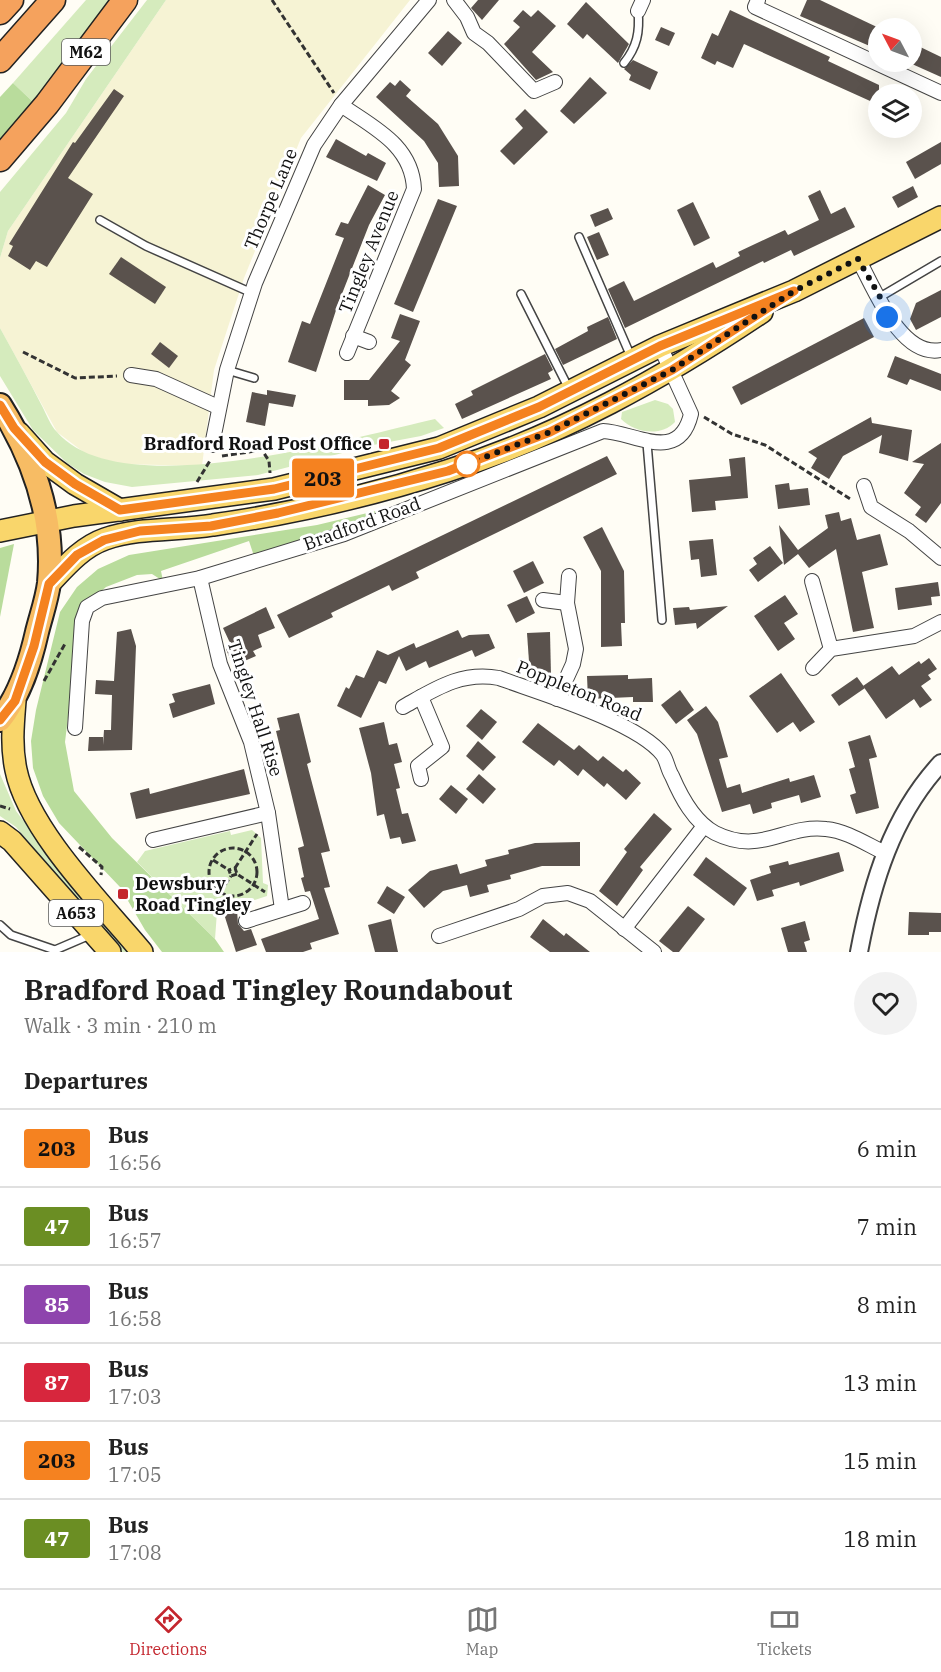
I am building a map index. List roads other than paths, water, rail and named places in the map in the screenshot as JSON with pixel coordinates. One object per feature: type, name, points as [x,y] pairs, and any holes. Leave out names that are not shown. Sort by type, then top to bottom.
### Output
[{"type":"highway","points":[[0,12],[11,0]]},
{"type":"highway","points":[[0,60],[53,0]]},
{"type":"highway","name":"M62","points":[[0,159],[47,104],[125,0]]},
{"type":"highway","name":"A653","points":[[0,405],[14,428],[41,490],[48,521],[49,584],[34,646],[15,701],[0,720]]},
{"type":"main road","name":"Bradford Road","points":[[0,531],[48,521],[274,489],[439,448],[539,407],[660,346],[794,291],[941,217]]},
{"type":"main road","name":"Bradford Road","points":[[49,584],[77,555],[104,540],[140,531],[211,526],[278,513],[448,471],[550,432],[672,370],[794,291]]},
{"type":"main road","points":[[14,428],[45,462],[75,484],[120,510]]},
{"type":"main road","name":"A653","points":[[15,701],[12,737],[16,771],[28,804],[69,864],[142,952]]},
{"type":"main road","name":"A653","points":[[0,832],[12,841],[110,952]]},
{"type":"street","name":"Thorpe Lane","points":[[212,452],[227,370],[252,293],[310,153],[341,105],[429,0]]},
{"type":"street","points":[[454,0],[467,17],[474,33],[488,43],[534,92],[555,82]]},
{"type":"street","points":[[757,4],[941,93]]},
{"type":"street","name":"Tingley Avenue","points":[[341,105],[399,148],[408,160],[413,174],[414,189],[347,353]]},
{"type":"street","points":[[858,259],[894,327],[925,349],[941,350]]},
{"type":"street","name":"Tingley Avenue","points":[[353,336],[369,342]]},
{"type":"street","points":[[647,443],[665,442],[680,435],[689,424],[691,414],[660,346]]},
{"type":"street","points":[[131,375],[156,380],[219,407]]},
{"type":"street","name":"Bradford Road","points":[[75,728],[82,621],[87,607],[102,598],[200,578],[344,534],[603,431],[616,431],[647,443]]},
{"type":"street","points":[[864,486],[871,507],[909,531],[941,558]]},
{"type":"street","points":[[557,699],[573,664],[576,649],[567,603],[569,576]]},
{"type":"street","name":"Tingley Hall Rise","points":[[200,578],[219,664],[251,742],[268,814],[282,905]]},
{"type":"street","points":[[812,581],[831,649]]},
{"type":"street","points":[[543,600],[567,603]]},
{"type":"street","points":[[813,668],[831,649],[914,636],[941,622]]},
{"type":"street","name":"Poppleton Road","points":[[404,707],[462,678],[480,675],[499,678],[557,699],[647,740],[663,756],[684,799],[704,826],[736,841],[757,843],[805,830],[826,829],[847,834],[885,853]]},
{"type":"street","points":[[421,697],[442,747],[418,766],[421,778]]},
{"type":"street","points":[[859,952],[869,898],[885,853],[904,812],[941,763]]},
{"type":"street","points":[[153,840],[268,814]]},
{"type":"street","points":[[624,929],[704,826]]},
{"type":"street","points":[[439,936],[454,939],[543,896],[568,893],[590,901],[654,952]]},
{"type":"street","points":[[246,921],[282,905],[303,903]]},
{"type":"lane","points":[[624,63],[633,52],[638,37],[640,5]]},
{"type":"lane","points":[[100,220],[146,246],[252,293]]},
{"type":"lane","points":[[579,237],[632,360]]},
{"type":"lane","points":[[880,297],[941,261]]},
{"type":"lane","points":[[521,294],[570,391]]},
{"type":"lane","points":[[227,370],[254,378]]},
{"type":"lane","points":[[647,443],[662,620]]},
{"type":"lane","points":[[0,925],[11,935],[55,950],[95,933]]},
{"type":"place","name":"Bradford Road Post Office","points":[[384,444]]},
{"type":"place","name":"Dewsbury Road Tingley","points":[[123,894]]}]
